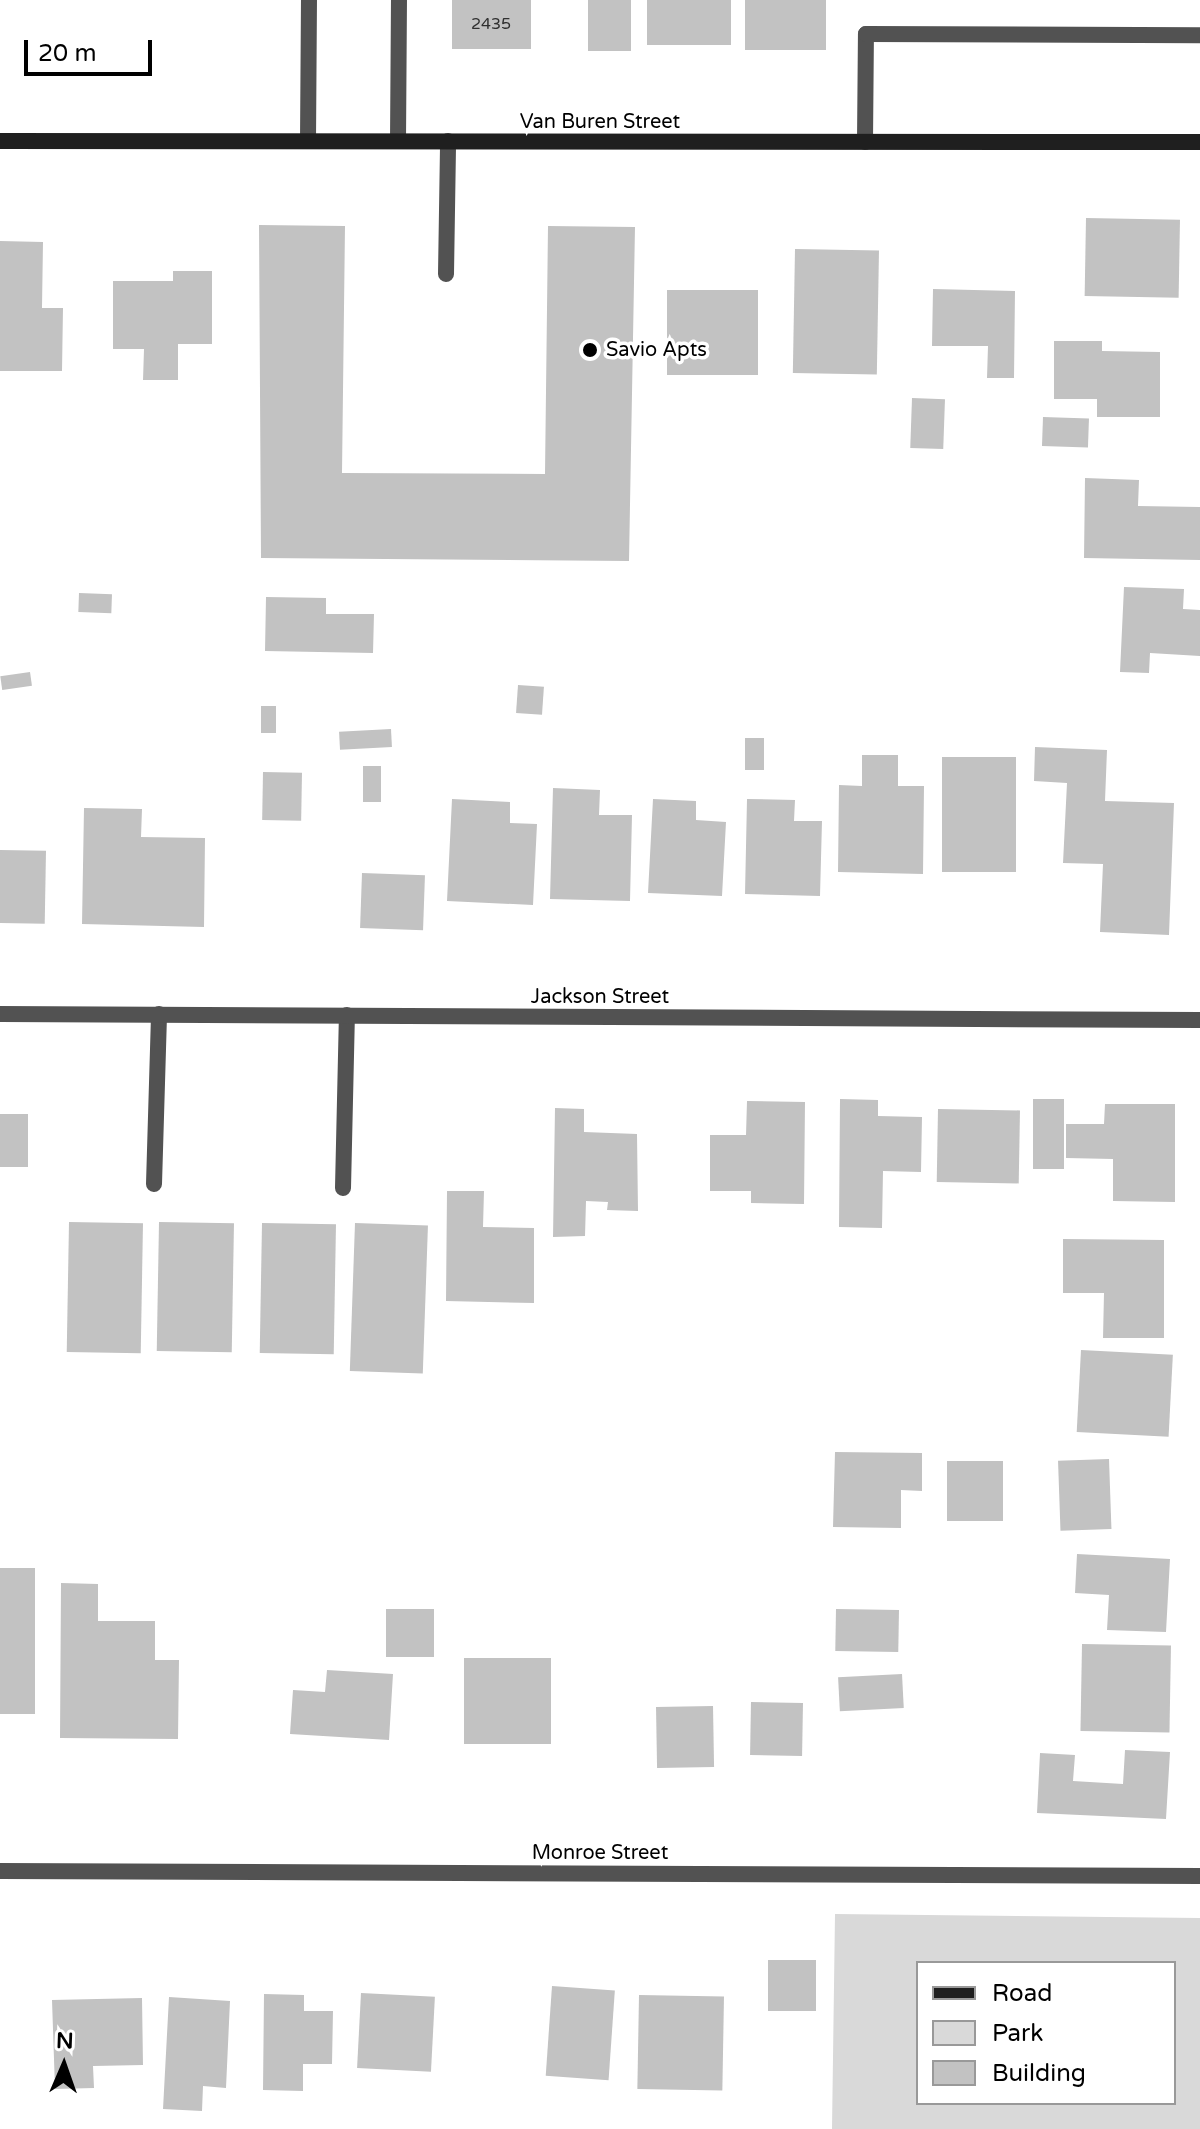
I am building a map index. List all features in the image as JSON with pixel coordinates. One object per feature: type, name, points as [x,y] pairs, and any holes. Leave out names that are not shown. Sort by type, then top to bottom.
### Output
[{"type":"main road","name":"Van Buren Street","points":[[0,141],[1200,142]]},
{"type":"street","points":[[308,141],[309,0]]},
{"type":"street","points":[[398,141],[399,0]]},
{"type":"street","points":[[865,142],[866,34],[1200,35]]},
{"type":"street","points":[[446,274],[448,141]]},
{"type":"street","name":"Jackson Street","points":[[0,1014],[1200,1020]]},
{"type":"street","points":[[154,1184],[159,1014]]},
{"type":"street","points":[[343,1188],[347,1015]]},
{"type":"street","name":"Monroe Street","points":[[0,1871],[1200,1876]]},
{"type":"green space","points":[[835,1914],[1200,1918],[1200,2129],[832,2129]]},
{"type":"building","points":[[452,0],[531,0],[531,49],[452,49]]},
{"type":"building","points":[[588,0],[631,0],[631,51],[588,51]]},
{"type":"building","points":[[647,0],[731,0],[731,45],[647,45]]},
{"type":"building","points":[[745,0],[826,0],[826,50],[745,50]]},
{"type":"building","points":[[1086,218],[1180,220],[1179,298],[1085,296]]},
{"type":"building","name":"Savio Apts","points":[[259,225],[345,226],[342,473],[545,474],[548,226],[635,227],[629,561],[261,558]]},
{"type":"building","points":[[0,241],[43,242],[42,308],[63,308],[62,371],[0,371]]},
{"type":"building","points":[[795,249],[879,250],[877,374],[793,373]]},
{"type":"building","points":[[173,271],[212,271],[212,344],[178,344],[178,380],[143,380],[144,349],[113,349],[113,281],[173,281]]},
{"type":"building","points":[[933,289],[1015,291],[1014,378],[987,378],[988,346],[932,346]]},
{"type":"building","points":[[667,290],[758,290],[758,375],[667,375]]},
{"type":"building","points":[[1054,341],[1102,341],[1102,351],[1160,352],[1160,417],[1097,417],[1097,399],[1054,399]]},
{"type":"building","points":[[912,398],[945,399],[943,449],[910,448]]},
{"type":"building","points":[[1043,417],[1089,419],[1088,448],[1042,446]]},
{"type":"building","points":[[1085,478],[1139,480],[1138,506],[1200,507],[1200,560],[1084,558]]},
{"type":"building","points":[[1124,587],[1184,589],[1183,609],[1200,610],[1200,656],[1150,653],[1149,673],[1120,672]]},
{"type":"building","points":[[79,593],[112,594],[111,613],[78,612]]},
{"type":"building","points":[[266,597],[326,598],[326,614],[374,614],[373,653],[265,651]]},
{"type":"building","points":[[30,672],[32,686],[2,690],[0,676]]},
{"type":"building","points":[[518,685],[544,687],[542,715],[516,713]]},
{"type":"building","points":[[261,706],[276,706],[276,733],[261,733]]},
{"type":"building","points":[[391,729],[392,747],[340,750],[339,732]]},
{"type":"building","points":[[745,738],[764,738],[764,770],[745,770]]},
{"type":"building","points":[[1035,747],[1107,750],[1105,801],[1174,803],[1169,935],[1100,932],[1103,864],[1063,863],[1067,783],[1034,781]]},
{"type":"building","points":[[862,755],[898,755],[898,786],[924,786],[923,874],[838,872],[839,785],[862,786]]},
{"type":"building","points":[[942,757],[1016,757],[1016,872],[942,872]]},
{"type":"building","points":[[363,766],[381,766],[381,802],[363,802]]},
{"type":"building","points":[[263,772],[302,773],[301,821],[262,820]]},
{"type":"building","points":[[553,788],[600,790],[599,815],[632,815],[630,901],[550,899]]},
{"type":"building","points":[[452,799],[510,802],[510,823],[537,824],[533,905],[447,901]]},
{"type":"building","points":[[653,799],[696,801],[696,820],[726,822],[722,896],[648,893]]},
{"type":"building","points":[[747,799],[795,800],[794,821],[822,821],[820,896],[745,894]]},
{"type":"building","points":[[84,808],[142,809],[141,837],[205,838],[204,927],[82,924]]},
{"type":"building","points":[[0,850],[46,851],[45,924],[0,923]]},
{"type":"building","points":[[362,873],[425,875],[423,930],[360,928]]},
{"type":"building","points":[[840,1099],[878,1100],[878,1116],[922,1117],[921,1172],[883,1171],[882,1228],[839,1227]]},
{"type":"building","points":[[1033,1099],[1064,1099],[1064,1169],[1033,1169]]},
{"type":"building","points":[[747,1101],[805,1102],[804,1204],[751,1203],[751,1191],[710,1191],[710,1135],[746,1135]]},
{"type":"building","points":[[1105,1104],[1175,1104],[1175,1202],[1113,1201],[1113,1159],[1066,1158],[1066,1124],[1104,1124]]},
{"type":"building","points":[[555,1108],[584,1109],[584,1132],[637,1134],[638,1211],[607,1210],[608,1202],[586,1201],[585,1236],[553,1237]]},
{"type":"building","points":[[938,1109],[1020,1110],[1019,1183],[937,1182]]},
{"type":"building","points":[[0,1114],[28,1114],[28,1167],[0,1167]]},
{"type":"building","points":[[447,1191],[484,1191],[483,1227],[534,1228],[534,1303],[446,1301]]},
{"type":"building","points":[[69,1222],[143,1223],[141,1353],[67,1352]]},
{"type":"building","points":[[159,1222],[234,1223],[232,1352],[157,1351]]},
{"type":"building","points":[[262,1223],[336,1224],[334,1354],[260,1353]]},
{"type":"building","points":[[355,1223],[428,1226],[423,1373],[350,1371]]},
{"type":"building","points":[[1063,1239],[1164,1240],[1164,1338],[1103,1338],[1104,1293],[1063,1293]]},
{"type":"building","points":[[1081,1350],[1173,1355],[1169,1437],[1077,1432]]},
{"type":"building","points":[[835,1452],[922,1453],[922,1491],[901,1490],[901,1528],[833,1527]]},
{"type":"building","points":[[1109,1459],[1111,1529],[1060,1531],[1058,1461]]},
{"type":"building","points":[[947,1461],[1003,1461],[1003,1521],[947,1521]]},
{"type":"building","points":[[1077,1554],[1170,1559],[1166,1632],[1107,1630],[1109,1595],[1075,1593]]},
{"type":"building","points":[[0,1568],[35,1568],[35,1714],[0,1714]]},
{"type":"building","points":[[61,1583],[98,1584],[98,1621],[155,1621],[155,1660],[179,1660],[178,1739],[60,1738]]},
{"type":"building","points":[[386,1609],[434,1609],[434,1657],[386,1657]]},
{"type":"building","points":[[836,1609],[899,1610],[898,1652],[835,1651]]},
{"type":"building","points":[[1082,1644],[1171,1646],[1169,1733],[1080,1731]]},
{"type":"building","points":[[464,1658],[551,1658],[551,1744],[464,1744]]},
{"type":"building","points":[[327,1670],[393,1674],[389,1740],[290,1734],[293,1690],[325,1692]]},
{"type":"building","points":[[902,1674],[904,1708],[840,1711],[838,1677]]},
{"type":"building","points":[[751,1702],[803,1703],[802,1756],[750,1755]]},
{"type":"building","points":[[713,1706],[714,1767],[657,1768],[656,1707]]},
{"type":"building","points":[[1125,1750],[1170,1752],[1166,1819],[1037,1813],[1040,1753],[1075,1755],[1073,1781],[1123,1784]]},
{"type":"building","points":[[768,1960],[816,1960],[816,2011],[768,2011]]},
{"type":"building","points":[[552,1986],[615,1990],[609,2080],[546,2076]]},
{"type":"building","points":[[361,1993],[435,1997],[431,2072],[357,2068]]},
{"type":"building","points":[[264,1994],[304,1995],[304,2011],[333,2011],[332,2064],[303,2064],[303,2091],[263,2090]]},
{"type":"building","points":[[639,1995],[724,1996],[722,2090],[637,2089]]},
{"type":"building","points":[[169,1997],[230,2001],[226,2088],[203,2086],[202,2111],[163,2109]]},
{"type":"building","points":[[142,1998],[143,2065],[93,2066],[94,2088],[55,2089],[52,2000]]},
{"type":"place","name":"Savio Apts","points":[[590,350]]}]
